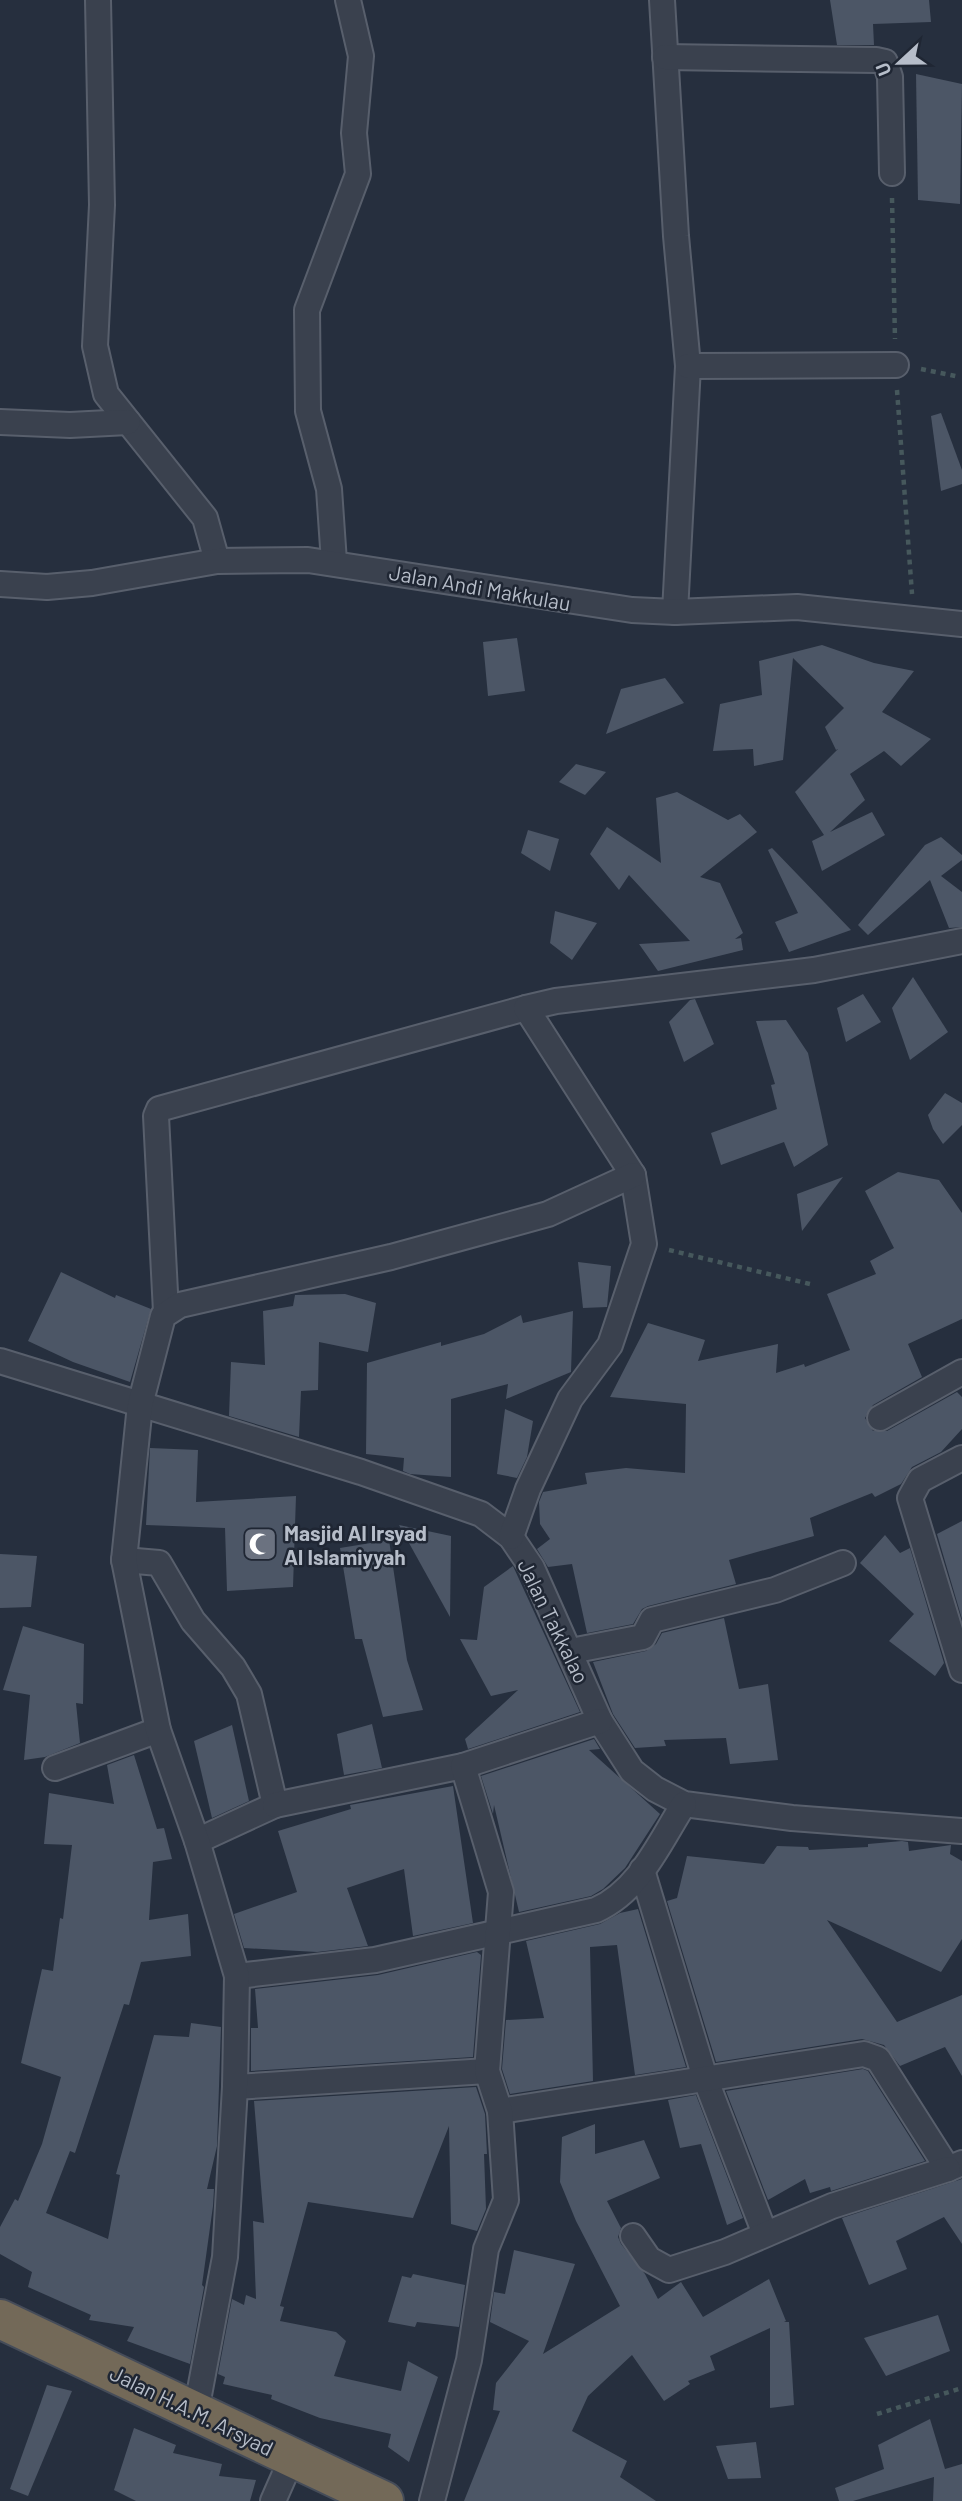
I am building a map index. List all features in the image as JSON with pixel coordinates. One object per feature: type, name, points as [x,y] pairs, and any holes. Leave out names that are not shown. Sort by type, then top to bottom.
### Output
[{"type":"highway","name":"Jalan H.A.M. Arsyad","points":[[0,2319],[384,2501]]},
{"type":"street","points":[[98,0],[102,205],[95,346],[106,394],[205,518],[217,561]]},
{"type":"street","points":[[334,562],[329,489],[308,411],[307,310],[358,174],[354,133],[361,55],[348,0]]},
{"type":"street","points":[[662,0],[688,366],[676,612]]},
{"type":"street","points":[[665,57],[885,62],[890,77],[892,173]]},
{"type":"street","points":[[688,366],[896,365]]},
{"type":"street","points":[[0,422],[70,425],[128,422]]},
{"type":"street","name":"Jalan Andi Makkulau","points":[[0,584],[47,587],[92,583],[217,561],[334,562],[535,597],[676,612],[797,607],[962,624]]},
{"type":"street","points":[[196,2411],[225,2258],[235,2087],[237,1976],[197,1841],[158,1730],[124,1560],[140,1405],[166,1312],[156,1116],[159,1109],[556,1001],[814,970],[962,941]]},
{"type":"street","points":[[511,1537],[528,1489],[570,1399],[610,1345],[644,1244],[633,1175],[526,1008]]},
{"type":"street","points":[[166,1312],[180,1306],[391,1256],[548,1214],[633,1175]]},
{"type":"street","name":"Jalan Takkalao","points":[[0,1361],[481,1514],[511,1537],[532,1567],[600,1721],[632,1771],[655,1789],[684,1804],[792,1818],[962,1831]]},
{"type":"street","points":[[880,1418],[962,1372]]},
{"type":"street","points":[[962,1458],[920,1480],[910,1498],[962,1670]]},
{"type":"street","points":[[124,1560],[159,1563],[193,1621],[233,1668],[249,1694],[275,1805]]},
{"type":"street","points":[[571,1651],[643,1637],[652,1619],[775,1590],[844,1563]]},
{"type":"street","points":[[197,1841],[275,1805],[463,1766],[600,1721]]},
{"type":"street","points":[[55,1768],[158,1730]]},
{"type":"street","points":[[432,2501],[469,2360],[486,2249],[506,2200],[500,2111],[487,2071],[501,1892],[463,1766]]},
{"type":"street","points":[[237,1976],[375,1960],[596,1910],[614,1901],[632,1885],[684,1804]]},
{"type":"street","points":[[642,1870],[705,2078],[765,2234]]},
{"type":"street","points":[[500,2111],[864,2054],[877,2059],[955,2166],[832,2206],[725,2252],[669,2270],[649,2259],[633,2236]]},
{"type":"street","points":[[235,2087],[487,2071]]},
{"type":"street","points":[[273,2501],[292,2458]]},
{"type":"path","points":[[892,173],[896,365],[914,620]]},
{"type":"path","points":[[896,365],[960,377]]},
{"type":"path","points":[[644,1244],[814,1285]]},
{"type":"path","points":[[877,2414],[962,2388]]},
{"type":"building","points":[[830,0],[929,0],[931,22],[873,24],[874,45],[837,45]]},
{"type":"building","points":[[916,74],[962,84],[960,204],[918,200]]},
{"type":"building","points":[[941,413],[962,470],[962,484],[941,491],[931,416]]},
{"type":"building","points":[[517,638],[525,691],[488,696],[483,642]]},
{"type":"building","points":[[822,645],[874,663],[914,671],[882,712],[931,739],[901,766],[884,751],[850,774],[865,800],[830,832],[872,812],[885,835],[822,871],[812,841],[824,835],[795,792],[838,749],[836,750],[825,727],[844,708],[793,658],[783,760],[754,766],[753,749],[713,751],[720,704],[762,695],[759,661]]},
{"type":"building","points":[[665,678],[684,703],[606,734],[621,689]]},
{"type":"building","points":[[576,764],[606,772],[585,795],[559,782]]},
{"type":"building","points":[[677,792],[728,820],[740,814],[757,832],[700,877],[720,883],[743,933],[735,939],[741,938],[743,950],[658,971],[639,944],[690,941],[629,875],[619,890],[590,854],[607,827],[661,863],[656,798]]},
{"type":"building","points":[[528,830],[559,839],[550,871],[521,853]]},
{"type":"building","points":[[941,837],[962,855],[962,860],[941,876],[962,892],[962,927],[949,928],[930,880],[868,935],[858,925],[925,845]]},
{"type":"building","points":[[772,848],[851,930],[789,952],[775,922],[798,913],[768,850]]},
{"type":"building","points":[[555,911],[597,923],[572,960],[550,943]]},
{"type":"building","points":[[913,977],[948,1032],[910,1060],[892,1008]]},
{"type":"building","points":[[863,994],[881,1022],[846,1042],[837,1008]]},
{"type":"building","points":[[695,999],[714,1044],[684,1062],[669,1022],[690,1000]]},
{"type":"building","points":[[786,1020],[808,1053],[828,1145],[794,1167],[784,1142],[721,1165],[711,1133],[777,1109],[771,1085],[775,1084],[756,1021]]},
{"type":"building","points":[[945,1093],[962,1103],[962,1125],[943,1144],[928,1115]]},
{"type":"building","points":[[898,1172],[939,1180],[962,1213],[962,1319],[908,1344],[922,1377],[873,1405],[865,1418],[873,1431],[887,1431],[957,1392],[962,1397],[962,1429],[941,1452],[912,1467],[901,1484],[875,1497],[872,1493],[810,1518],[814,1536],[729,1560],[736,1584],[648,1606],[642,1609],[633,1624],[587,1633],[572,1564],[548,1567],[537,1549],[550,1539],[540,1524],[539,1502],[543,1492],[587,1484],[585,1473],[626,1468],[685,1473],[686,1404],[610,1397],[648,1323],[705,1340],[698,1361],[778,1344],[776,1373],[804,1364],[805,1367],[850,1350],[827,1294],[876,1274],[870,1261],[894,1248],[865,1191]]},
{"type":"building","points":[[843,1177],[802,1231],[797,1194]]},
{"type":"building","points":[[578,1262],[611,1266],[607,1307],[583,1308]]},
{"type":"building","points":[[61,1272],[115,1298],[116,1295],[151,1309],[130,1382],[73,1362],[28,1341]]},
{"type":"building","points":[[345,1294],[376,1303],[368,1352],[319,1342],[318,1390],[301,1391],[299,1437],[229,1416],[231,1362],[265,1365],[263,1311],[293,1306],[295,1295]]},
{"type":"building","points":[[573,1311],[571,1372],[506,1399],[508,1384],[451,1399],[451,1477],[410,1474],[403,1471],[404,1458],[366,1454],[367,1363],[441,1342],[441,1346],[484,1334],[521,1315],[523,1323]]},
{"type":"building","points":[[505,1409],[533,1421],[527,1457],[517,1478],[497,1474]]},
{"type":"building","points":[[150,1448],[198,1450],[196,1502],[296,1496],[293,1587],[227,1591],[225,1528],[146,1525]]},
{"type":"building","points":[[962,1521],[962,1619],[937,1534]]},
{"type":"building","points":[[399,1525],[451,1536],[450,1617]]},
{"type":"building","points":[[885,1535],[900,1553],[910,1548],[944,1663],[935,1676],[889,1641],[914,1614],[860,1563]]},
{"type":"building","points":[[389,1540],[407,1660],[423,1710],[383,1717],[362,1639],[355,1639],[340,1548]]},
{"type":"building","points":[[0,1554],[37,1556],[31,1607],[0,1608]]},
{"type":"building","points":[[513,1566],[580,1712],[468,1749],[465,1739],[518,1690],[491,1696],[460,1639],[477,1640],[484,1587]]},
{"type":"building","points":[[724,1618],[739,1689],[768,1684],[778,1760],[730,1764],[726,1738],[664,1740],[666,1746],[635,1748],[613,1714],[593,1662],[646,1651],[656,1644],[662,1633]]},
{"type":"building","points":[[23,1626],[84,1644],[83,1704],[76,1703],[80,1743],[45,1757],[24,1760],[30,1695],[3,1690]]},
{"type":"building","points":[[372,1724],[382,1768],[344,1775],[337,1734]]},
{"type":"building","points":[[232,1725],[249,1801],[212,1818],[194,1741]]},
{"type":"building","points":[[594,1739],[600,1749],[589,1750],[660,1814],[625,1868],[603,1889],[591,1896],[519,1912],[494,1805],[493,1814],[481,1776]]},
{"type":"building","points":[[134,1755],[157,1829],[164,1828],[172,1859],[153,1862],[149,1920],[188,1914],[191,1956],[141,1962],[129,2005],[124,2004],[75,2153],[70,2151],[46,2213],[108,2239],[120,2175],[116,2174],[154,2035],[189,2037],[191,2023],[221,2027],[217,2146],[207,2189],[214,2189],[213,2206],[202,2285],[204,2287],[190,2364],[127,2341],[134,2327],[89,2320],[91,2315],[28,2287],[32,2272],[0,2254],[0,2227],[15,2199],[18,2201],[42,2144],[61,2077],[21,2063],[42,1969],[53,1971],[60,1918],[63,1919],[72,1845],[44,1844],[49,1793],[114,1804],[107,1765]]},
{"type":"building","points":[[453,1786],[473,1923],[413,1936],[404,1869],[347,1888],[368,1946],[317,1952],[244,1948],[234,1914],[297,1892],[278,1831],[351,1809],[350,1805]]},
{"type":"building","points":[[908,1842],[909,1851],[951,1845],[950,1854],[962,1861],[962,1939],[941,1972],[827,1920],[897,2022],[962,1995],[962,2076],[945,2047],[900,2066],[884,2045],[862,2039],[716,2062],[667,1901],[677,1898],[687,1856],[764,1864],[777,1846],[808,1847],[809,1850],[868,1847],[868,1844]]},
{"type":"building","points":[[638,1909],[686,2067],[635,2075],[617,1945],[590,1947],[593,2081],[510,2094],[502,2069],[506,2020],[544,2018],[526,1941],[600,1924],[620,1913]]},
{"type":"building","points":[[477,1952],[481,1955],[473,2057],[251,2071],[251,2028],[258,2028],[255,1989],[378,1975]]},
{"type":"building","points":[[863,2069],[868,2071],[925,2161],[831,2191],[830,2187],[810,2193],[805,2179],[768,2200],[726,2091]]},
{"type":"building","points":[[476,2087],[485,2114],[487,2154],[484,2154],[486,2209],[477,2231],[451,2224],[449,2126],[413,2218],[308,2202],[280,2306],[284,2307],[280,2321],[336,2332],[346,2341],[334,2376],[401,2391],[408,2361],[438,2377],[409,2462],[388,2447],[391,2434],[320,2418],[271,2399],[272,2395],[223,2384],[225,2377],[218,2374],[232,2299],[244,2305],[246,2295],[256,2299],[253,2221],[264,2223],[254,2101]]},
{"type":"building","points":[[696,2095],[743,2218],[727,2225],[701,2144],[680,2148],[668,2100]]},
{"type":"building","points":[[595,2124],[595,2154],[644,2140],[660,2178],[607,2201],[621,2228],[618,2237],[621,2244],[645,2274],[658,2299],[681,2282],[703,2317],[769,2279],[786,2321],[784,2322],[789,2322],[794,2405],[770,2408],[770,2328],[710,2356],[715,2370],[688,2381],[690,2384],[664,2401],[632,2355],[588,2396],[572,2431],[627,2461],[620,2477],[656,2501],[464,2501],[500,2411],[493,2410],[496,2383],[529,2341],[490,2322],[494,2292],[505,2294],[514,2250],[575,2264],[543,2354],[620,2306],[576,2221],[560,2182],[562,2137]]},
{"type":"building","points":[[962,2179],[962,2244],[944,2217],[896,2241],[907,2269],[869,2285],[842,2218]]},
{"type":"building","points":[[413,2274],[465,2285],[459,2327],[417,2322],[415,2327],[388,2322],[402,2276],[411,2278]]},
{"type":"building","points":[[938,2315],[950,2351],[886,2376],[864,2338]]},
{"type":"building","points":[[47,2385],[72,2391],[28,2496],[10,2489]]},
{"type":"building","points":[[930,2419],[945,2469],[962,2464],[962,2501],[933,2501],[934,2477],[853,2501],[839,2501],[835,2488],[884,2469],[878,2445]]},
{"type":"building","points":[[134,2428],[176,2445],[173,2453],[222,2464],[219,2476],[256,2480],[250,2501],[136,2501],[114,2490]]},
{"type":"building","points":[[756,2442],[761,2478],[728,2479],[716,2446]]},
{"type":"place","name":"Masjid Al Irsyad Al Islamiyyah","points":[[260,1544]]}]
